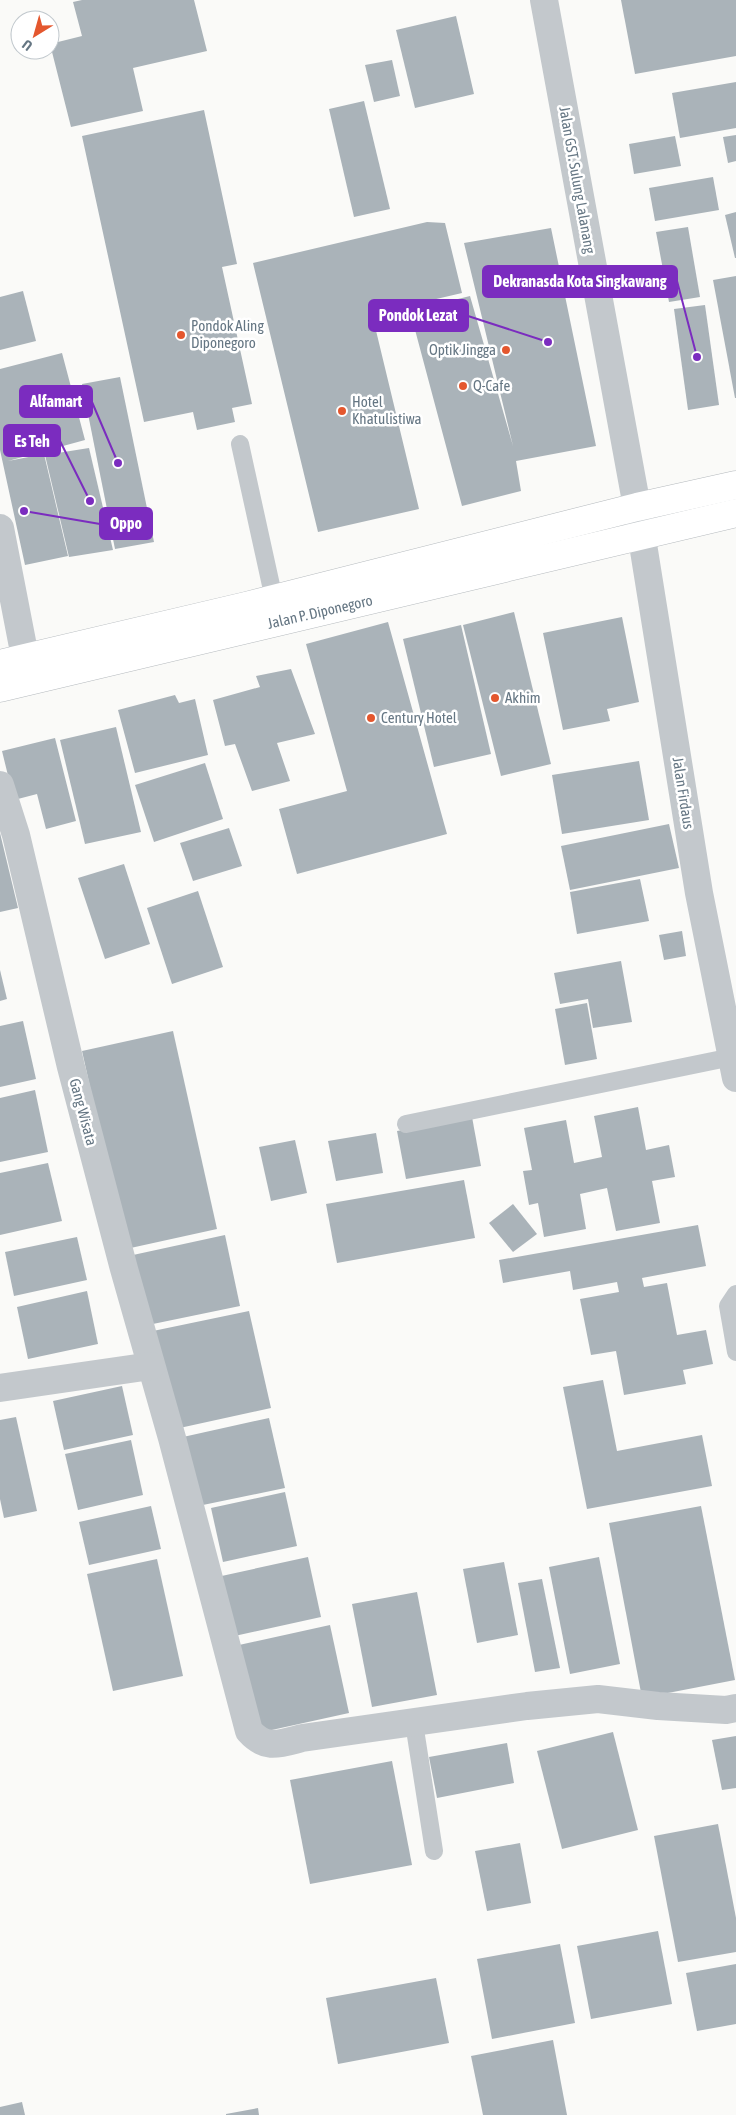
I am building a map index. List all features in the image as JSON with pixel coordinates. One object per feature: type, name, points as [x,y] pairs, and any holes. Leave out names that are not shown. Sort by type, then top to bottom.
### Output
[{"type":"main road","name":"Jalan P. Diponegoro","points":[[13,661],[274,599],[637,507],[736,485]]},
{"type":"main road","name":"Jalan P. Diponegoro","points":[[0,688],[736,513]]},
{"type":"street","name":"Jalan GST. Sulung Lalanang","points":[[544,0],[637,507]]},
{"type":"street","name":"Jalan Firdaus","points":[[637,507],[699,893],[734,1067]]},
{"type":"street","points":[[0,528],[13,661]]},
{"type":"street","name":"Gang Wisata","points":[[0,786],[16,835],[71,1067],[249,1731],[266,1744],[281,1744],[302,1738],[598,1699],[658,1706],[726,1710],[736,1708]]},
{"type":"street","points":[[0,1388],[151,1366]]},
{"type":"lane","points":[[240,444],[274,599]]},
{"type":"lane","points":[[406,1124],[734,1067]]},
{"type":"lane","points":[[736,1294],[728,1306],[736,1352]]},
{"type":"lane","points":[[414,1723],[434,1851]]},
{"type":"building","points":[[82,0],[194,0],[207,51],[133,68],[143,111],[71,127],[54,60],[60,60],[60,42],[82,36],[73,2]]},
{"type":"building","points":[[621,0],[736,0],[736,56],[635,74]]},
{"type":"building","points":[[456,16],[474,94],[415,108],[396,30]]},
{"type":"building","points":[[392,60],[400,96],[374,102],[365,65]]},
{"type":"building","points":[[736,82],[736,128],[680,138],[672,93]]},
{"type":"building","points":[[364,101],[390,209],[354,217],[329,109]]},
{"type":"building","name":"Pondok Aling Diponegoro","points":[[204,110],[237,264],[222,267],[252,404],[232,408],[235,422],[197,430],[193,412],[144,422],[82,136]]},
{"type":"building","points":[[736,135],[736,161],[728,163],[723,137]]},
{"type":"building","points":[[675,136],[681,166],[634,174],[629,144]]},
{"type":"building","points":[[713,177],[719,210],[655,221],[649,188]]},
{"type":"building","points":[[736,212],[736,258],[735,258],[725,215]]},
{"type":"building","name":"Hotel Khatulistiwa","points":[[427,222],[445,223],[462,293],[372,314],[419,509],[318,532],[253,263]]},
{"type":"building","points":[[688,227],[700,297],[669,302],[656,232]]},
{"type":"building","points":[[551,228],[596,446],[516,461],[521,491],[462,506],[410,311],[470,296],[513,446],[464,243]]},
{"type":"building","points":[[736,276],[736,398],[735,398],[713,280]]},
{"type":"building","points":[[23,291],[36,341],[0,350],[0,297]]},
{"type":"building","points":[[705,305],[719,405],[688,410],[674,309]]},
{"type":"building","points":[[62,353],[85,440],[8,461],[44,454],[68,556],[25,565],[0,450],[0,369]]},
{"type":"building","points":[[120,377],[154,542],[115,549],[82,384]]},
{"type":"building","points":[[89,448],[113,550],[69,557],[45,455]]},
{"type":"building","points":[[514,612],[551,764],[501,776],[463,625]]},
{"type":"building","points":[[622,617],[639,702],[607,709],[610,721],[563,730],[543,633]]},
{"type":"building","name":"Century Hotel","points":[[388,622],[447,834],[297,874],[279,809],[347,791],[306,644]]},
{"type":"building","points":[[461,625],[491,754],[434,767],[403,639]]},
{"type":"building","points":[[291,669],[315,734],[277,743],[290,781],[252,791],[235,744],[225,746],[213,700],[260,687],[256,676]]},
{"type":"building","points":[[175,695],[179,703],[195,699],[208,755],[135,773],[118,710]]},
{"type":"building","points":[[116,727],[141,832],[85,844],[60,740]]},
{"type":"building","points":[[55,738],[76,821],[46,829],[37,794],[14,800],[2,751]]},
{"type":"building","points":[[639,761],[649,820],[562,834],[552,775]]},
{"type":"building","points":[[205,763],[223,819],[154,842],[135,785]]},
{"type":"building","points":[[669,824],[679,868],[570,890],[561,846]]},
{"type":"building","points":[[229,828],[242,866],[193,881],[180,843]]},
{"type":"building","points":[[0,833],[18,908],[0,912]]},
{"type":"building","points":[[124,864],[150,944],[105,959],[78,878]]},
{"type":"building","points":[[640,879],[649,921],[577,934],[570,892]]},
{"type":"building","points":[[198,891],[223,967],[172,984],[147,908]]},
{"type":"building","points":[[682,931],[686,956],[664,960],[659,935]]},
{"type":"building","points":[[621,961],[632,1022],[593,1028],[588,999],[560,1004],[554,973]]},
{"type":"building","points":[[0,970],[7,999],[0,1001]]},
{"type":"building","points":[[587,1003],[597,1059],[565,1065],[555,1009]]},
{"type":"building","points":[[23,1021],[36,1079],[0,1087],[0,1026]]},
{"type":"building","points":[[173,1031],[217,1229],[126,1249],[82,1051]]},
{"type":"building","points":[[35,1090],[48,1152],[0,1162],[0,1098]]},
{"type":"building","points":[[638,1107],[646,1150],[669,1145],[675,1177],[652,1181],[660,1223],[616,1231],[607,1188],[580,1194],[586,1229],[544,1237],[538,1203],[529,1205],[523,1171],[532,1170],[524,1128],[566,1120],[574,1163],[602,1157],[594,1116]]},
{"type":"building","points":[[472,1117],[481,1166],[406,1179],[397,1131]]},
{"type":"building","points":[[376,1133],[383,1173],[336,1181],[328,1141]]},
{"type":"building","points":[[295,1140],[307,1193],[271,1201],[259,1147]]},
{"type":"building","points":[[48,1163],[62,1221],[0,1235],[0,1173]]},
{"type":"building","points":[[464,1180],[475,1238],[337,1263],[326,1204]]},
{"type":"building","points":[[513,1204],[537,1234],[513,1252],[489,1223]]},
{"type":"building","points":[[698,1225],[706,1266],[642,1278],[644,1287],[667,1283],[677,1335],[706,1330],[713,1364],[683,1370],[686,1384],[624,1395],[616,1351],[591,1355],[580,1299],[619,1292],[617,1282],[573,1290],[570,1271],[503,1283],[499,1260]]},
{"type":"building","points":[[225,1235],[240,1306],[148,1325],[133,1255]]},
{"type":"building","points":[[77,1237],[87,1280],[14,1296],[5,1252]]},
{"type":"building","points":[[87,1291],[98,1344],[28,1359],[17,1307]]},
{"type":"building","points":[[249,1311],[271,1408],[175,1429],[153,1331]]},
{"type":"building","points":[[603,1380],[617,1451],[702,1435],[712,1486],[587,1509],[563,1387]]},
{"type":"building","points":[[122,1386],[133,1435],[64,1450],[53,1401]]},
{"type":"building","points":[[16,1417],[37,1511],[4,1518],[0,1499],[0,1420]]},
{"type":"building","points":[[269,1418],[285,1488],[198,1506],[183,1437]]},
{"type":"building","points":[[131,1440],[143,1495],[78,1510],[65,1454]]},
{"type":"building","points":[[285,1492],[297,1546],[223,1562],[211,1508]]},
{"type":"building","points":[[151,1506],[161,1549],[89,1565],[79,1522]]},
{"type":"building","points":[[701,1506],[735,1680],[642,1698],[609,1523]]},
{"type":"building","points":[[308,1557],[321,1617],[230,1637],[217,1577]]},
{"type":"building","points":[[599,1557],[620,1664],[570,1674],[549,1567]]},
{"type":"building","points":[[157,1559],[183,1676],[113,1691],[87,1574]]},
{"type":"building","points":[[504,1562],[518,1635],[477,1643],[463,1569]]},
{"type":"building","points":[[542,1579],[560,1668],[535,1672],[518,1583]]},
{"type":"building","points":[[417,1592],[437,1695],[372,1707],[352,1604]]},
{"type":"building","points":[[330,1625],[349,1713],[258,1733],[239,1645]]},
{"type":"building","points":[[613,1732],[638,1830],[562,1849],[537,1751]]},
{"type":"building","points":[[736,1736],[736,1788],[722,1790],[712,1740]]},
{"type":"building","points":[[507,1743],[514,1783],[437,1798],[429,1757]]},
{"type":"building","points":[[392,1761],[412,1865],[310,1884],[290,1780]]},
{"type":"building","points":[[718,1824],[736,1918],[736,1952],[678,1962],[654,1836]]},
{"type":"building","points":[[520,1843],[531,1903],[487,1911],[475,1851]]},
{"type":"building","points":[[658,1931],[672,2004],[591,2019],[577,1946]]},
{"type":"building","points":[[560,1944],[575,2023],[492,2039],[477,1959]]},
{"type":"building","points":[[736,1964],[736,2024],[697,2031],[686,1973]]},
{"type":"building","points":[[436,1978],[449,2043],[338,2064],[326,1998]]},
{"type":"building","points":[[553,2040],[567,2115],[483,2115],[471,2056]]},
{"type":"building","points":[[22,2102],[25,2115],[0,2115],[0,2107]]},
{"type":"building","points":[[258,2108],[259,2115],[226,2115],[226,2114]]},
{"type":"place","name":"Pondok Aling Diponegoro","points":[[181,335]]},
{"type":"place","name":"Pondok Lezat","points":[[548,342]]},
{"type":"place","name":"Optik Jingga","points":[[506,350]]},
{"type":"place","name":"Dekranasda Kota Singkawang","points":[[697,357]]},
{"type":"place","name":"Q-Cafe","points":[[463,386]]},
{"type":"place","name":"Hotel Khatulistiwa","points":[[342,411]]},
{"type":"place","name":"Alfamart","points":[[118,463]]},
{"type":"place","name":"Es Teh","points":[[90,501]]},
{"type":"place","name":"Oppo","points":[[24,511]]},
{"type":"place","name":"Akhim","points":[[495,698]]},
{"type":"place","name":"Century Hotel","points":[[371,718]]}]
